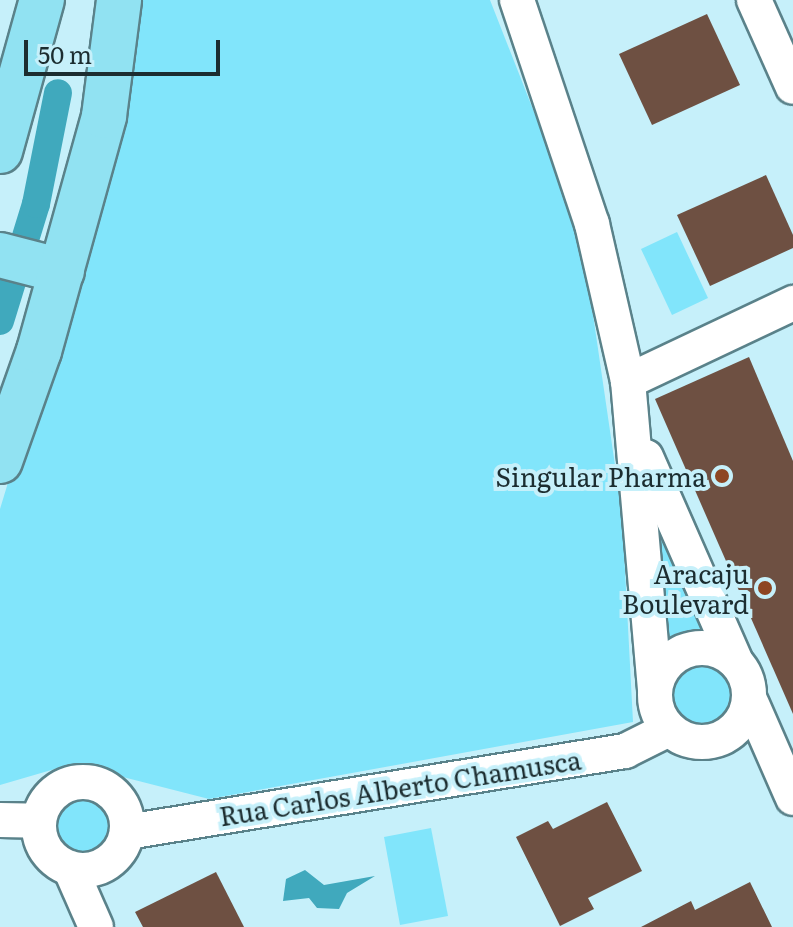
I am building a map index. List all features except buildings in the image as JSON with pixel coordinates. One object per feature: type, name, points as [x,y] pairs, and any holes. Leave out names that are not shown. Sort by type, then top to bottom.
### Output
[{"type":"main road","points":[[0,151],[42,0]]},
{"type":"main road","points":[[0,461],[34,264],[104,116],[119,0]]},
{"type":"street","points":[[517,0],[592,224],[628,381],[660,718],[669,729],[695,742],[725,737],[746,714],[750,700]]},
{"type":"street","points":[[754,0],[793,87]]},
{"type":"street","points":[[628,381],[793,303]]},
{"type":"street","points":[[635,432],[736,662],[744,673],[750,700],[793,798]]},
{"type":"street","points":[[655,690],[668,663],[694,648],[709,648],[736,662]]},
{"type":"street","name":"Rua Carlos Alberto Chamusca","points":[[127,832],[625,751],[669,729]]},
{"type":"street","points":[[70,868],[106,863],[127,832],[122,805],[113,794],[89,783],[62,788],[51,796],[39,821],[46,850],[70,868],[96,927]]},
{"type":"street","points":[[0,820],[39,821]]},
{"type":"shaded area","points":[[143,0],[490,0],[565,191],[590,294],[622,513],[633,722],[209,799],[72,764],[0,785],[0,509],[103,169]]},
{"type":"shaded area","points":[[677,232],[708,298],[672,315],[641,249]]},
{"type":"shaded area","points":[[657,516],[711,630],[685,631],[661,642]]},
{"type":"shaded area","points":[[702,658],[722,664],[732,674],[738,694],[732,714],[722,724],[702,730],[682,724],[672,714],[666,694],[672,674],[682,664]]},
{"type":"shaded area","points":[[83,792],[95,794],[106,801],[113,812],[113,836],[106,847],[95,854],[83,856],[71,854],[60,847],[53,836],[51,824],[53,812],[60,801],[71,794]]},
{"type":"shaded area","points":[[431,828],[448,916],[400,925],[384,837]]},
{"type":"shaded area","points":[[305,870],[324,885],[375,876],[347,893],[339,909],[317,908],[309,898],[283,901],[286,879]]},
{"type":"waterway","points":[[0,321],[36,204],[58,93]]},
{"type":"place","name":"Singular Pharma","points":[[722,476]]},
{"type":"place","name":"Aracaju Boulevard","points":[[765,588]]}]
